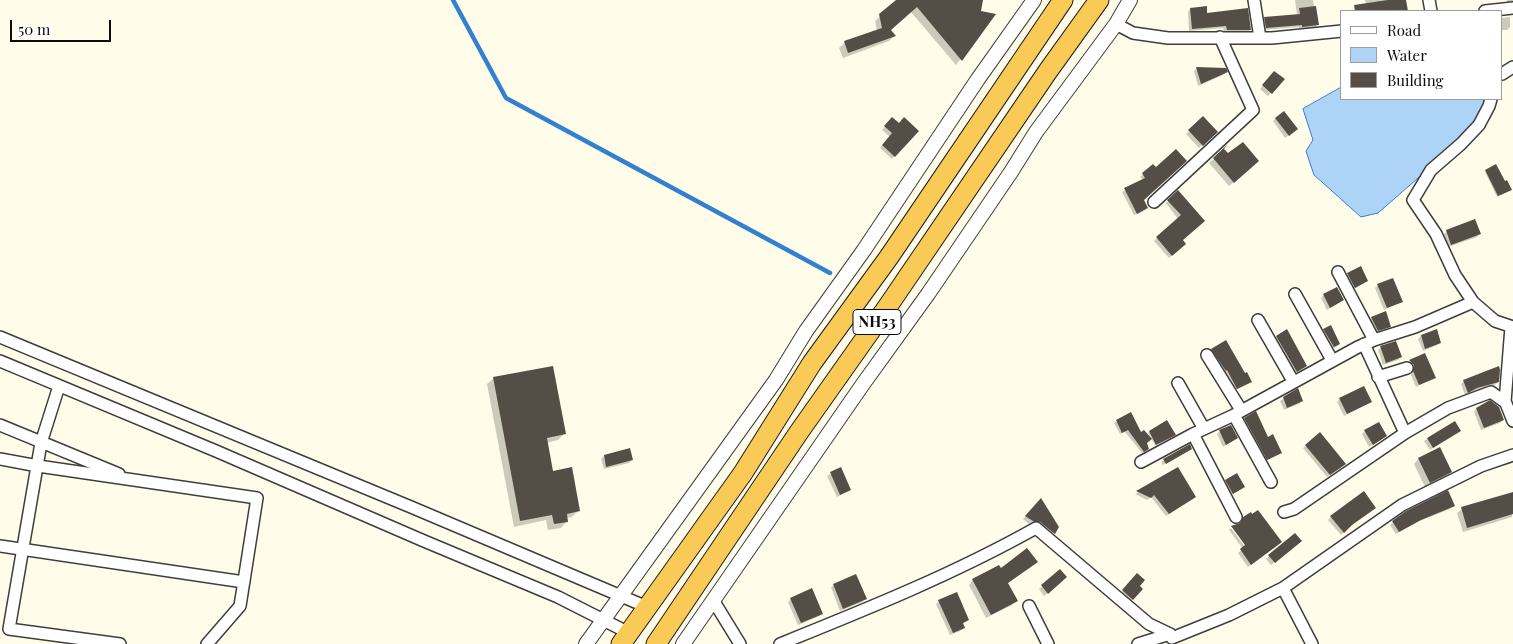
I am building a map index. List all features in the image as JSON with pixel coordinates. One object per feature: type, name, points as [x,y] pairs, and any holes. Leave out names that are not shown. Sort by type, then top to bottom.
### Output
[{"type":"highway","name":"NH53","points":[[625,638],[743,473],[812,363],[889,257],[1062,0]]},
{"type":"highway","name":"NH53","points":[[656,644],[799,432],[1099,0]]},
{"type":"street","points":[[586,644],[776,380],[806,331],[864,250],[978,79],[1034,0]]},
{"type":"street","points":[[683,644],[863,384],[928,294],[1036,132],[1116,24],[1130,0]]},
{"type":"street","points":[[1254,0],[1260,38]]},
{"type":"street","points":[[1494,10],[1513,8]]},
{"type":"street","points":[[1116,24],[1133,32],[1168,38],[1260,38],[1340,31]]},
{"type":"street","points":[[1154,202],[1252,110],[1220,37]]},
{"type":"street","points":[[1491,100],[1479,125],[1462,144],[1431,170],[1413,200],[1436,234],[1456,275],[1472,302],[1495,321],[1512,327],[1505,401],[1513,421]]},
{"type":"street","points":[[1338,272],[1368,342],[1378,376],[1405,433]]},
{"type":"street","points":[[1295,294],[1332,360]]},
{"type":"street","points":[[1141,462],[1368,342],[1415,327],[1472,302]]},
{"type":"street","points":[[1258,320],[1293,382]]},
{"type":"street","points":[[0,337],[412,507],[647,607]]},
{"type":"street","points":[[1207,354],[1238,412],[1271,482]]},
{"type":"street","points":[[0,361],[558,596],[604,620],[625,638]]},
{"type":"street","points":[[1378,376],[1407,368]]},
{"type":"street","points":[[1178,383],[1236,517]]},
{"type":"street","points":[[59,386],[41,443],[23,550],[5,628],[120,644]]},
{"type":"street","points":[[1284,512],[1294,509],[1405,433],[1448,408],[1491,392],[1505,401]]},
{"type":"street","points":[[0,425],[137,481]]},
{"type":"street","points":[[1138,644],[1172,639],[1229,615],[1283,588],[1402,505],[1480,466],[1513,456]]},
{"type":"street","points":[[0,459],[257,498],[240,606],[207,644]]},
{"type":"street","points":[[780,644],[908,591],[993,552],[1036,528],[1149,624],[1172,639]]},
{"type":"street","points":[[0,546],[244,582]]},
{"type":"street","points":[[1283,588],[1312,644]]},
{"type":"street","points":[[713,600],[740,644]]},
{"type":"street","points":[[1029,606],[1048,644]]},
{"type":"water","points":[[1340,88],[1340,100],[1484,100],[1483,109],[1457,144],[1378,213],[1361,217],[1314,175],[1306,151],[1313,140],[1303,109]]},
{"type":"building","points":[[896,0],[983,0],[981,11],[996,14],[962,61],[917,7],[891,30],[896,36],[848,53],[844,41],[882,28],[879,14]]},
{"type":"building","points":[[1388,0],[1406,0],[1408,10],[1355,10],[1354,5]]},
{"type":"building","points":[[1207,6],[1207,13],[1248,8],[1251,30],[1227,30],[1226,26],[1192,29],[1190,8]]},
{"type":"building","points":[[1316,6],[1319,25],[1266,28],[1264,17],[1300,14],[1299,8]]},
{"type":"building","points":[[1196,67],[1226,68],[1228,72],[1201,84]]},
{"type":"building","points":[[1274,71],[1285,79],[1272,94],[1262,85]]},
{"type":"building","points":[[1284,111],[1298,129],[1289,136],[1275,118]]},
{"type":"building","points":[[1203,116],[1218,132],[1203,146],[1188,130]]},
{"type":"building","points":[[892,117],[899,123],[904,117],[919,131],[895,157],[882,145],[892,133],[884,126]]},
{"type":"building","points":[[1243,142],[1259,161],[1234,183],[1213,158],[1228,144],[1224,149],[1228,153]]},
{"type":"building","points":[[1176,149],[1187,161],[1144,200],[1148,208],[1137,214],[1124,188],[1145,178],[1142,173],[1153,164],[1156,167]]},
{"type":"building","points":[[1496,164],[1512,190],[1498,196],[1485,170]]},
{"type":"building","points":[[1178,190],[1205,221],[1183,240],[1186,244],[1172,256],[1156,237],[1181,215],[1167,200]]},
{"type":"building","points":[[1475,219],[1481,234],[1451,245],[1446,230]]},
{"type":"building","points":[[1361,266],[1368,281],[1355,288],[1347,273]]},
{"type":"building","points":[[1393,278],[1403,302],[1387,308],[1377,284]]},
{"type":"building","points":[[1337,287],[1344,300],[1330,308],[1323,294]]},
{"type":"building","points":[[1386,311],[1391,327],[1378,331],[1371,317]]},
{"type":"building","points":[[1331,325],[1340,344],[1334,347],[1323,329]]},
{"type":"building","points":[[1287,329],[1307,366],[1297,372],[1276,336]]},
{"type":"building","points":[[1437,329],[1441,343],[1425,349],[1421,335]]},
{"type":"building","points":[[1226,340],[1252,382],[1237,389],[1227,370],[1211,349]]},
{"type":"building","points":[[1396,341],[1402,357],[1386,363],[1380,346]]},
{"type":"building","points":[[1425,353],[1436,378],[1419,385],[1413,371],[1414,365],[1409,360]]},
{"type":"building","points":[[553,366],[566,434],[547,438],[553,471],[572,467],[580,511],[567,514],[568,522],[554,524],[552,515],[520,521],[493,377]]},
{"type":"building","points":[[1499,366],[1499,382],[1477,388],[1468,393],[1463,380]]},
{"type":"building","points":[[1364,386],[1372,402],[1347,414],[1339,398]]},
{"type":"building","points":[[1298,388],[1303,401],[1287,408],[1283,397]]},
{"type":"building","points":[[1490,400],[1499,407],[1504,420],[1484,428],[1476,408]]},
{"type":"building","points":[[1256,411],[1268,437],[1273,434],[1282,453],[1267,460],[1244,418]]},
{"type":"building","points":[[1131,412],[1141,432],[1144,430],[1152,439],[1147,443],[1149,449],[1144,452],[1128,430],[1122,433],[1116,420]]},
{"type":"building","points":[[1167,420],[1176,435],[1156,445],[1149,431]]},
{"type":"building","points":[[1455,421],[1461,431],[1433,448],[1427,438]]},
{"type":"building","points":[[1379,422],[1387,436],[1373,445],[1364,430]]},
{"type":"building","points":[[1231,425],[1238,438],[1226,445],[1219,430]]},
{"type":"building","points":[[1320,432],[1346,464],[1330,475],[1305,445]]},
{"type":"building","points":[[1190,444],[1192,449],[1166,464],[1163,459]]},
{"type":"building","points":[[1440,447],[1452,472],[1430,483],[1418,458]]},
{"type":"building","points":[[630,448],[633,460],[606,467],[604,455]]},
{"type":"building","points":[[841,467],[851,490],[840,495],[830,472]]},
{"type":"building","points":[[1178,467],[1196,497],[1169,514],[1154,495],[1151,498],[1136,491]]},
{"type":"building","points":[[1237,473],[1245,487],[1233,494],[1225,480]]},
{"type":"building","points":[[1448,490],[1455,506],[1421,520],[1399,532],[1392,521],[1406,511]]},
{"type":"building","points":[[1364,491],[1376,508],[1344,533],[1330,516]]},
{"type":"building","points":[[1513,492],[1513,514],[1467,528],[1461,507]]},
{"type":"building","points":[[1041,498],[1059,527],[1055,534],[1040,522],[1033,521],[1025,516]]},
{"type":"building","points":[[1258,510],[1282,542],[1251,565],[1240,549],[1245,545],[1231,526],[1240,523],[1243,517]]},
{"type":"building","points":[[1295,533],[1302,541],[1275,563],[1268,555]]},
{"type":"building","points":[[1027,548],[1038,562],[1008,583],[1018,601],[991,615],[972,579],[999,565],[1001,568]]},
{"type":"building","points":[[1060,569],[1067,577],[1048,594],[1041,585]]},
{"type":"building","points":[[1137,573],[1145,580],[1140,586],[1143,589],[1133,600],[1122,590]]},
{"type":"building","points":[[856,574],[867,599],[843,609],[833,584]]},
{"type":"building","points":[[812,588],[823,614],[801,623],[790,598]]},
{"type":"building","points":[[957,592],[969,620],[963,623],[965,628],[953,633],[938,600]]},
{"type":"waterway","points":[[453,0],[506,98],[830,273]]}]
